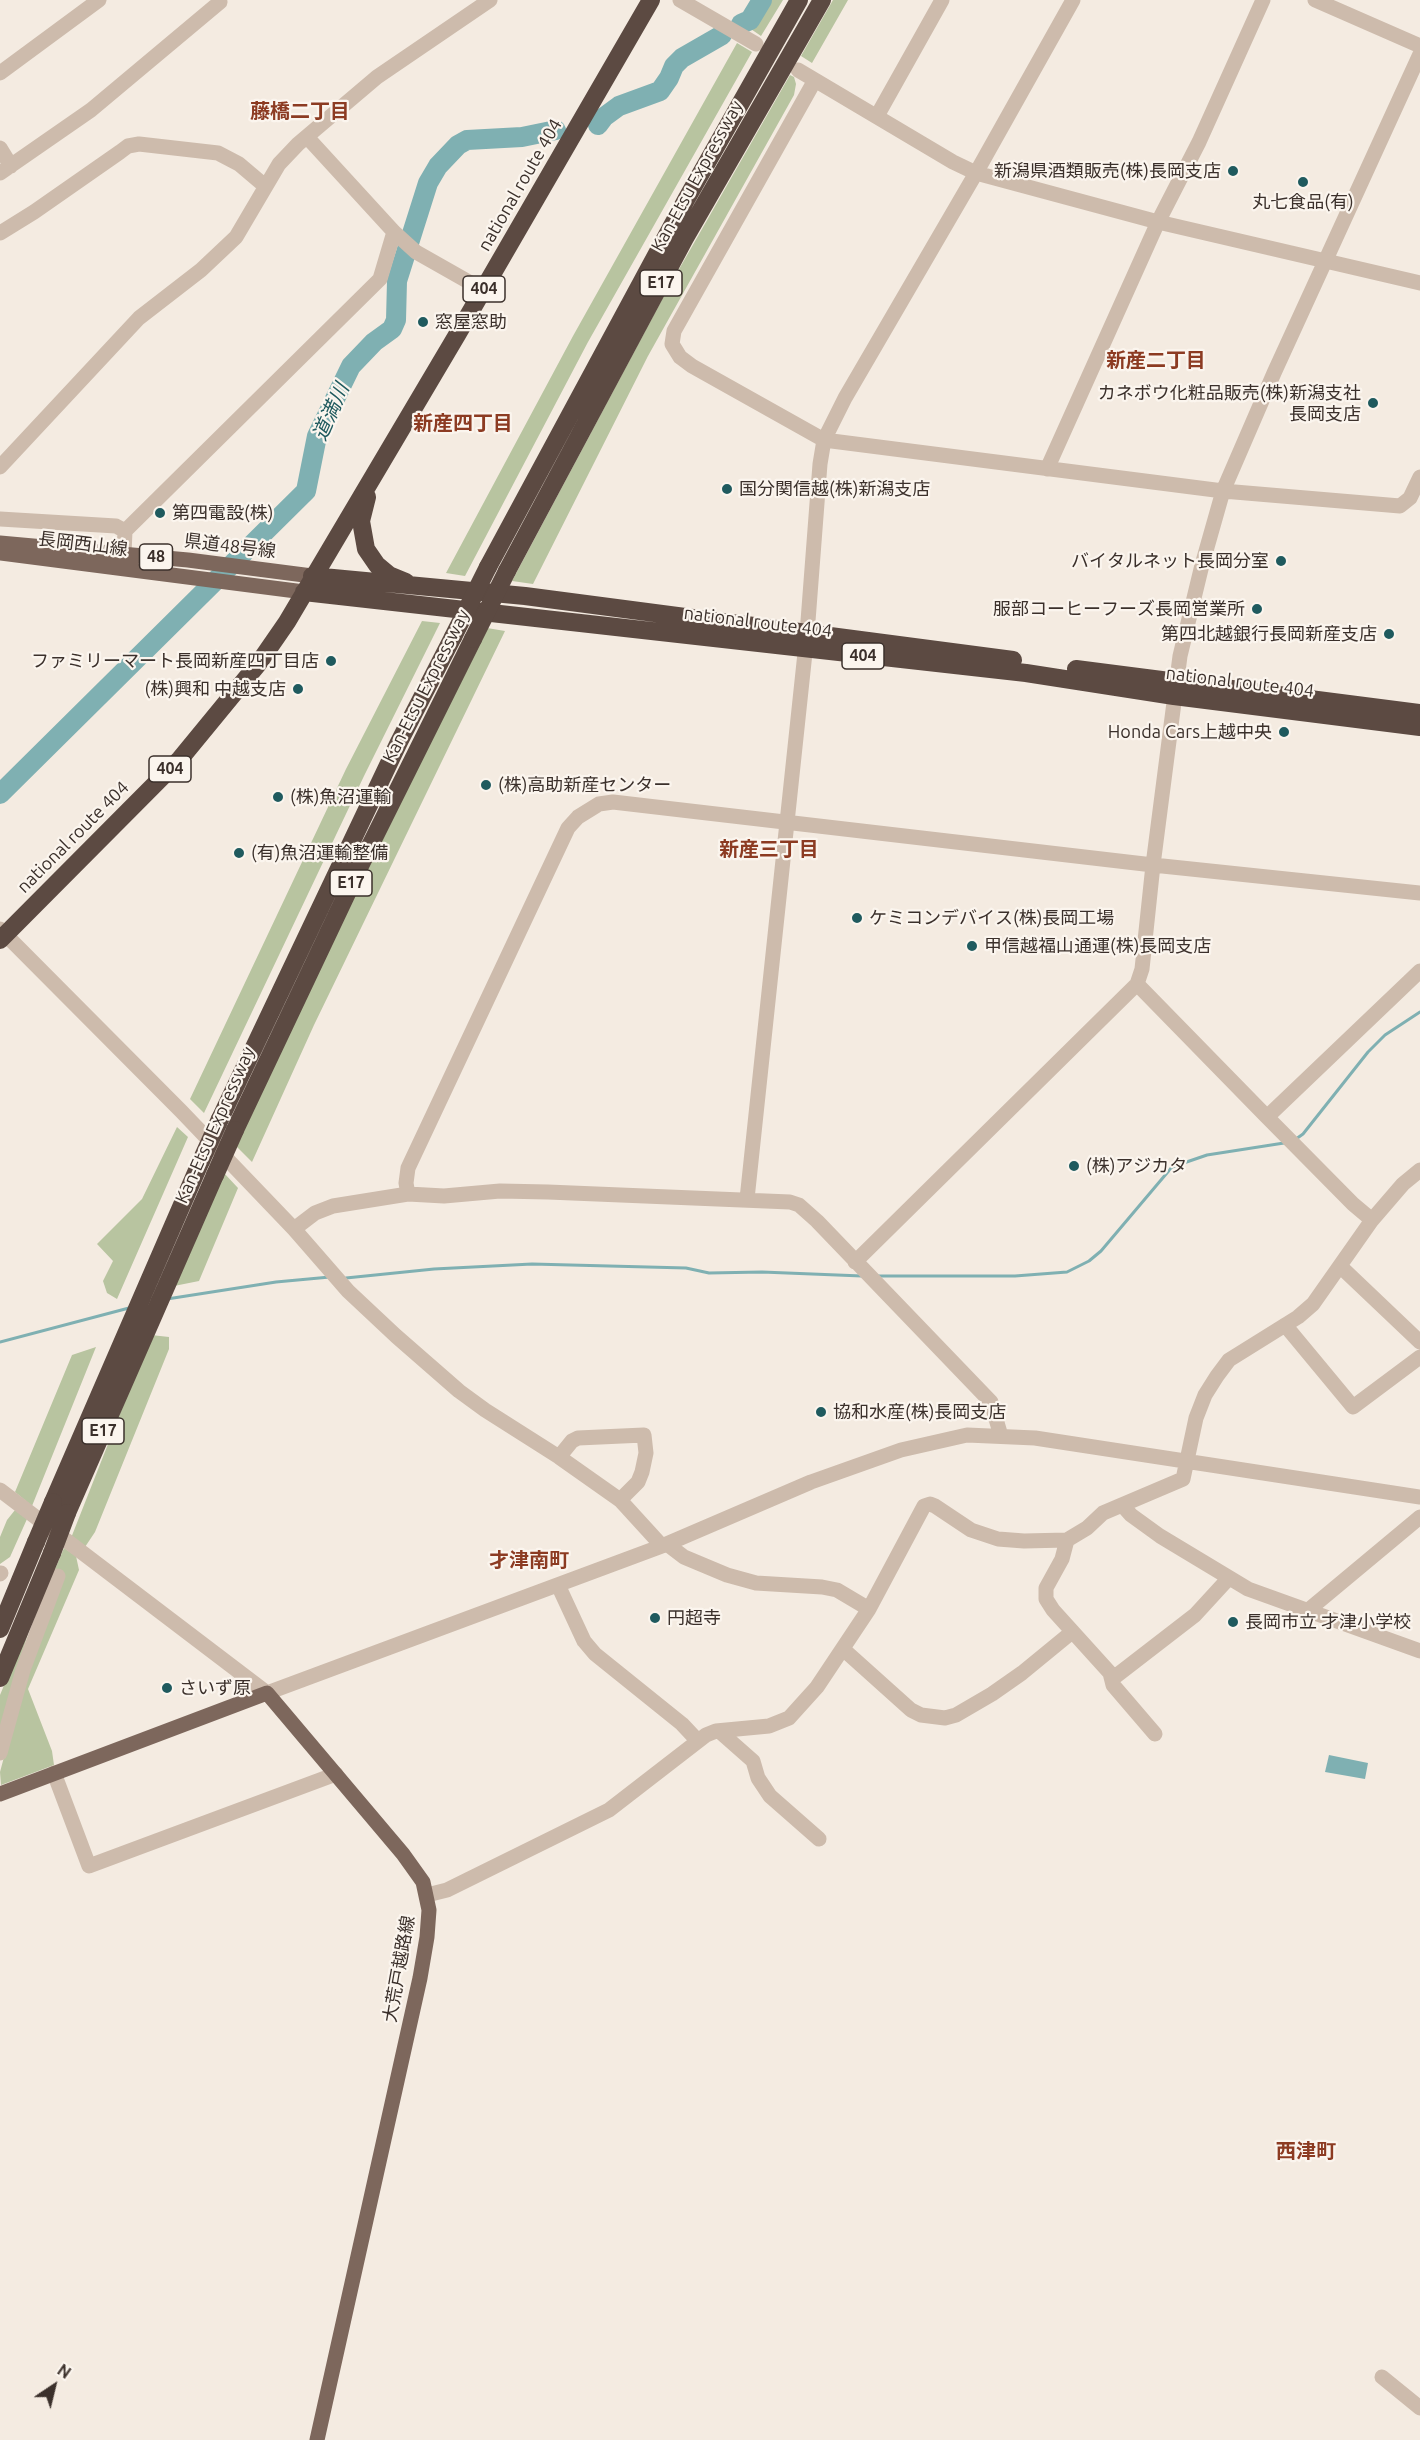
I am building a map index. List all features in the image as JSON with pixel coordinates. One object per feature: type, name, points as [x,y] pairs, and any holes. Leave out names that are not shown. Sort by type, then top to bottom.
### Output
[{"type":"highway","name":"national route 404","points":[[2,934],[180,759],[258,664],[287,622],[651,0]]},
{"type":"highway","name":"Kan-Etsu Expressway","points":[[0,1678],[44,1547],[53,1502],[219,1119],[399,742],[488,567],[681,208],[799,0]]},
{"type":"highway","name":"Kan-Etsu Expressway","points":[[0,1629],[44,1547],[68,1513],[235,1130],[354,878],[507,571],[680,248],[822,0]]},
{"type":"highway","points":[[375,472],[361,521],[366,549],[377,565],[390,575],[417,587]]},
{"type":"highway","name":"national route 404","points":[[308,584],[805,642],[1176,689],[1420,713]]},
{"type":"highway","name":"national route 404","points":[[308,584],[417,587],[525,596],[805,642]]},
{"type":"highway","name":"national route 404","points":[[1176,689],[1420,727]]},
{"type":"main road","name":"県道48号線","points":[[0,543],[124,554],[308,584]]},
{"type":"main road","name":"長岡西山線","points":[[0,554],[308,584]]},
{"type":"main road","points":[[0,1794],[267,1694]]},
{"type":"main road","name":"大荒戸越路線","points":[[267,1694],[417,1872],[427,1895],[427,1937],[420,1978],[316,2440]]},
{"type":"street","points":[[0,73],[99,0]]},
{"type":"street","points":[[0,148],[5,170],[91,110],[220,2],[218,0]]},
{"type":"street","points":[[0,467],[140,318],[201,270],[236,237],[279,164],[307,137],[377,77],[490,0]]},
{"type":"street","points":[[680,0],[756,44]]},
{"type":"street","points":[[876,116],[942,0]]},
{"type":"street","points":[[747,1199],[805,642],[819,464],[824,440],[845,398],[976,173],[1073,0]]},
{"type":"street","points":[[1047,469],[1158,222],[1199,142],[1263,0]]},
{"type":"street","points":[[1316,0],[1420,46]]},
{"type":"street","points":[[855,1262],[1137,984],[1142,969],[1180,656],[1223,491],[1324,262],[1420,54]]},
{"type":"street","points":[[798,70],[953,162],[976,173],[1158,222],[1420,283]]},
{"type":"street","points":[[815,80],[675,331],[672,344],[680,357],[692,366],[824,440],[1223,491],[1400,506],[1410,498],[1420,477]]},
{"type":"street","points":[[307,137],[394,232],[416,252],[483,290]]},
{"type":"street","points":[[0,233],[34,213],[120,152],[139,144],[218,153],[239,164],[265,186]]},
{"type":"street","points":[[124,554],[125,531],[380,279],[394,232]]},
{"type":"street","points":[[0,519],[116,526],[125,531]]},
{"type":"street","points":[[408,1194],[406,1183],[408,1168],[568,828],[578,817],[599,804],[613,802],[1153,865],[1420,893]]},
{"type":"street","points":[[2,934],[181,1111],[294,1229],[348,1291],[432,1368],[485,1410],[560,1457],[620,1500],[665,1545],[684,1557],[727,1575],[756,1583],[822,1587],[848,1595],[869,1609]]},
{"type":"street","points":[[1267,1117],[1420,971]]},
{"type":"street","points":[[1137,984],[1353,1204],[1372,1220]]},
{"type":"street","points":[[427,1895],[447,1890],[609,1810],[629,1797],[698,1740],[719,1731],[770,1726],[789,1718],[817,1687],[843,1649],[869,1609],[920,1511],[930,1504],[971,1530],[998,1539],[1067,1540],[1087,1528],[1103,1513],[1183,1479],[1196,1418],[1216,1376],[1230,1360],[1313,1304],[1372,1220],[1403,1184],[1420,1170]]},
{"type":"street","points":[[294,1229],[315,1213],[333,1206],[408,1194],[444,1196],[500,1191],[548,1192],[790,1202],[799,1205],[817,1221],[991,1402],[1001,1436]]},
{"type":"street","points":[[1341,1267],[1420,1342]]},
{"type":"street","points":[[1285,1325],[1353,1407],[1420,1357]]},
{"type":"street","points":[[560,1457],[572,1441],[578,1438],[644,1435],[646,1453],[642,1472],[638,1482],[620,1500]]},
{"type":"street","points":[[0,1490],[267,1694],[665,1545],[811,1482],[901,1450],[967,1435],[1035,1438],[1420,1497]]},
{"type":"street","points":[[1124,1506],[1131,1515],[1160,1536],[1248,1589],[1306,1612],[1420,1651]]},
{"type":"street","points":[[1306,1612],[1420,1517]]},
{"type":"street","points":[[1067,1540],[1062,1559],[1048,1583],[1046,1592],[1048,1604],[1110,1673],[1116,1676],[1195,1615],[1228,1579]]},
{"type":"street","points":[[0,1753],[23,1670],[58,1576]]},
{"type":"street","points":[[558,1585],[584,1641],[595,1654],[682,1724],[698,1740]]},
{"type":"street","points":[[843,1649],[911,1710],[921,1715],[945,1718],[956,1715],[992,1694],[1072,1632]]},
{"type":"street","points":[[1110,1673],[1113,1685],[1155,1734]]},
{"type":"street","points":[[719,1731],[753,1761],[758,1778],[770,1796],[819,1839]]},
{"type":"street","points":[[54,1773],[89,1866],[336,1774]]},
{"type":"street","points":[[1382,2377],[1420,2408]]},
{"type":"green space","points":[[764,0],[783,0],[761,36],[748,27]]},
{"type":"green space","points":[[833,0],[848,0],[812,63],[801,56]]},
{"type":"green space","points":[[737,43],[752,52],[588,342],[465,576],[446,573],[573,336]]},
{"type":"green space","points":[[790,75],[794,77],[796,84],[794,95],[648,356],[533,584],[512,581],[666,292]]},
{"type":"green space","points":[[422,621],[440,623],[364,776],[204,1113],[190,1099],[346,769]]},
{"type":"green space","points":[[487,628],[505,631],[314,1025],[252,1162],[236,1146],[402,797]]},
{"type":"green space","points":[[177,1127],[188,1137],[117,1299],[107,1293],[103,1281],[113,1261],[97,1244],[142,1199]]},
{"type":"green space","points":[[224,1173],[238,1188],[199,1281],[174,1286]]},
{"type":"green space","points":[[151,1335],[169,1337],[169,1349],[95,1532],[85,1547],[71,1538]]},
{"type":"green space","points":[[96,1347],[32,1506],[15,1492],[72,1355]]},
{"type":"green space","points":[[15,1510],[27,1519],[10,1557],[0,1564],[0,1537],[7,1520]]},
{"type":"green space","points":[[64,1548],[76,1556],[79,1570],[28,1689],[52,1751],[54,1765],[1,1785],[0,1772],[53,1574]]},
{"type":"green space","points":[[33,1616],[0,1731],[0,1695]]},
{"type":"water","points":[[1329,1755],[1368,1763],[1365,1779],[1325,1772]]},
{"type":"waterway","name":"道満川","points":[[741,24],[750,20],[762,0]]},
{"type":"waterway","name":"道満川","points":[[598,125],[604,117],[619,106],[660,91],[674,66],[682,58],[722,35]]},
{"type":"waterway","name":"道満川","points":[[0,794],[306,491],[317,436],[351,366],[374,342],[392,329],[396,320],[397,281],[428,183],[438,166],[458,145],[467,140],[522,137],[556,130]]},
{"type":"waterway","points":[[1296,1139],[1303,1134],[1368,1052],[1385,1035],[1420,1012]]},
{"type":"waterway","points":[[878,1276],[1015,1276],[1067,1272],[1089,1261],[1101,1251],[1172,1167],[1207,1155],[1284,1143]]},
{"type":"waterway","points":[[346,1278],[434,1269],[532,1264],[686,1268],[709,1273],[762,1272],[862,1276]]},
{"type":"waterway","points":[[167,1299],[276,1282],[330,1277]]},
{"type":"waterway","points":[[0,1342],[129,1308]]},
{"type":"place","name":"新潟県酒類販売(株)長岡支店","points":[[1233,171]]},
{"type":"place","name":"丸七食品(有)","points":[[1303,182]]},
{"type":"place","name":"窓屋窓助","points":[[423,322]]},
{"type":"place","name":"カネボウ化粧品販売(株)新潟支社 長岡支店","points":[[1373,403]]},
{"type":"place","name":"国分関信越(株)新潟支店","points":[[727,489]]},
{"type":"place","name":"第四電設(株)","points":[[160,513]]},
{"type":"place","name":"バイタルネット長岡分室","points":[[1281,561]]},
{"type":"place","name":"服部コーヒーフーズ長岡営業所","points":[[1257,609]]},
{"type":"place","name":"第四北越銀行長岡新産支店","points":[[1389,634]]},
{"type":"place","name":"ファミリーマート長岡新産四丁目店","points":[[331,661]]},
{"type":"place","name":"(株)興和 中越支店","points":[[298,689]]},
{"type":"place","name":"Honda Cars上越中央","points":[[1284,732]]},
{"type":"place","name":"(株)高助新産センター","points":[[486,785]]},
{"type":"place","name":"(株)魚沼運輸","points":[[278,797]]},
{"type":"place","name":"(有)魚沼運輸整備","points":[[239,853]]},
{"type":"place","name":"ケミコンデバイス(株)長岡工場","points":[[857,918]]},
{"type":"place","name":"甲信越福山通運(株)長岡支店","points":[[972,946]]},
{"type":"place","name":"(株)アジカタ","points":[[1074,1166]]},
{"type":"place","name":"協和水産(株)長岡支店","points":[[821,1412]]},
{"type":"place","name":"円超寺","points":[[655,1618]]},
{"type":"place","name":"長岡市立 才津小学校","points":[[1233,1622]]},
{"type":"place","name":"さいず原","points":[[167,1688]]},
{"type":"district","name":"藤橋二丁目","points":[[300,111]]},
{"type":"district","name":"新産二丁目","points":[[1156,360]]},
{"type":"district","name":"新産四丁目","points":[[463,423]]},
{"type":"district","name":"新産三丁目","points":[[769,849]]},
{"type":"district","name":"才津南町","points":[[529,1560]]},
{"type":"district","name":"西津町","points":[[1306,2151]]}]
